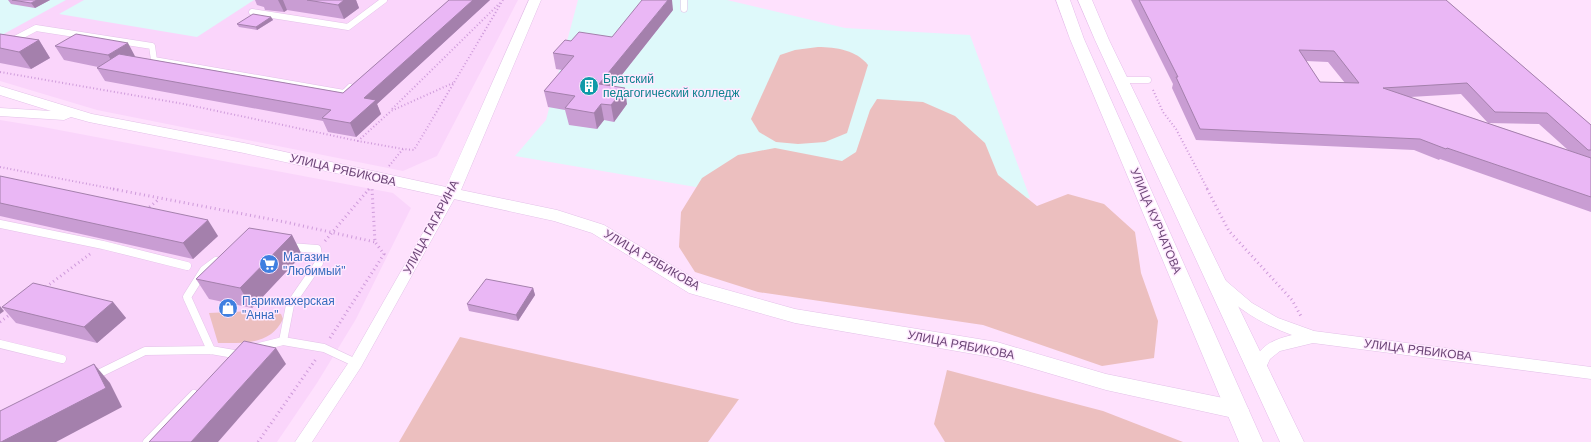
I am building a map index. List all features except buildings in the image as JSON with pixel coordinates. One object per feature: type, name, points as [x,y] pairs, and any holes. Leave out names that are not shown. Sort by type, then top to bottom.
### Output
[{"type":"main road","name":"УЛИЦА КУРЧАТОВА","points":[[1063,0],[1077,39],[1251,442]]},
{"type":"main road","points":[[1085,0],[1102,40],[1292,442]]},
{"type":"main road","points":[[1077,39],[1102,40]]},
{"type":"street","name":"УЛИЦА ГАГАРИНА","points":[[302,442],[356,362],[450,194],[535,0]]},
{"type":"street","name":"УЛИЦА РЯБИКОВА","points":[[0,90],[89,118],[244,148],[450,194],[557,216],[598,229],[696,288],[795,316],[997,350],[1106,382],[1238,410]]},
{"type":"street","name":"УЛИЦА РЯБИКОВА","points":[[0,112],[89,118]]},
{"type":"street","points":[[1216,282],[1247,307],[1273,322],[1313,337]]},
{"type":"street","name":"УЛИЦА РЯБИКОВА","points":[[1258,370],[1265,355],[1274,348],[1290,342],[1313,337],[1591,373]]},
{"type":"lane","points":[[252,12],[348,27],[384,0]]},
{"type":"lane","points":[[684,0],[684,9]]},
{"type":"lane","points":[[0,47],[36,28],[152,46],[154,60],[344,93],[356,83]]},
{"type":"lane","points":[[1121,80],[1148,80]]},
{"type":"lane","points":[[0,224],[103,244],[187,266]]},
{"type":"lane","points":[[280,246],[317,249],[319,263],[290,305],[283,341]]},
{"type":"lane","points":[[211,350],[187,297],[204,270],[220,257]]},
{"type":"lane","points":[[83,381],[145,352],[211,350],[237,354],[283,341],[324,348],[356,362]]},
{"type":"lane","points":[[0,344],[62,359]]},
{"type":"lane","points":[[147,442],[201,387]]},
{"type":"path","points":[[0,72],[184,104],[358,141],[414,150],[503,0]]},
{"type":"path","points":[[358,141],[503,0]]},
{"type":"path","points":[[1148,80],[1163,112],[1176,129],[1229,231],[1292,300],[1304,320]]},
{"type":"path","points":[[390,111],[454,83]]},
{"type":"path","points":[[379,178],[404,149]]},
{"type":"path","points":[[0,167],[159,199],[285,222],[374,242]]},
{"type":"path","points":[[258,442],[324,348],[384,254],[374,242],[371,186],[331,233]]},
{"type":"path","points":[[142,212],[159,199]]},
{"type":"path","points":[[42,290],[103,244]]},
{"type":"path","points":[[0,322],[18,308]]},
{"type":"shaded area","points":[[0,0],[518,0],[437,156],[403,171],[97,110],[0,81]]},
{"type":"shaded area","points":[[0,0],[66,0],[0,36]]},
{"type":"shaded area","points":[[84,0],[254,0],[197,37],[59,14]]},
{"type":"shaded area","points":[[578,0],[727,0],[845,28],[970,35],[1030,198],[748,196],[515,156],[546,120]]},
{"type":"shaded area","points":[[818,47],[845,50],[858,56],[868,65],[847,133],[825,142],[798,144],[776,142],[759,132],[751,119],[780,55],[795,50]]},
{"type":"shaded area","points":[[877,99],[923,102],[955,116],[985,143],[998,175],[1037,206],[1068,194],[1104,204],[1135,232],[1141,273],[1158,321],[1154,358],[1102,366],[983,325],[758,292],[695,272],[679,247],[681,212],[702,178],[738,155],[775,148],[842,161],[856,152],[870,110]]},
{"type":"shaded area","points":[[0,120],[393,193],[411,208],[356,319],[317,383],[277,442],[0,442]]},
{"type":"shaded area","points":[[270,311],[281,314],[283,319],[271,334],[256,341],[218,343],[209,313]]},
{"type":"shaded area","points":[[460,337],[739,399],[708,442],[399,442]]},
{"type":"shaded area","points":[[947,370],[1103,411],[1183,442],[945,442],[934,424]]},
{"type":"place","name":"Братский педагогический колледж","points":[[589,86]]},
{"type":"place","name":"Магазин \"Любимый\"","points":[[269,264]]},
{"type":"place","name":"Парикмахерская \"Анна\"","points":[[228,308]]}]
